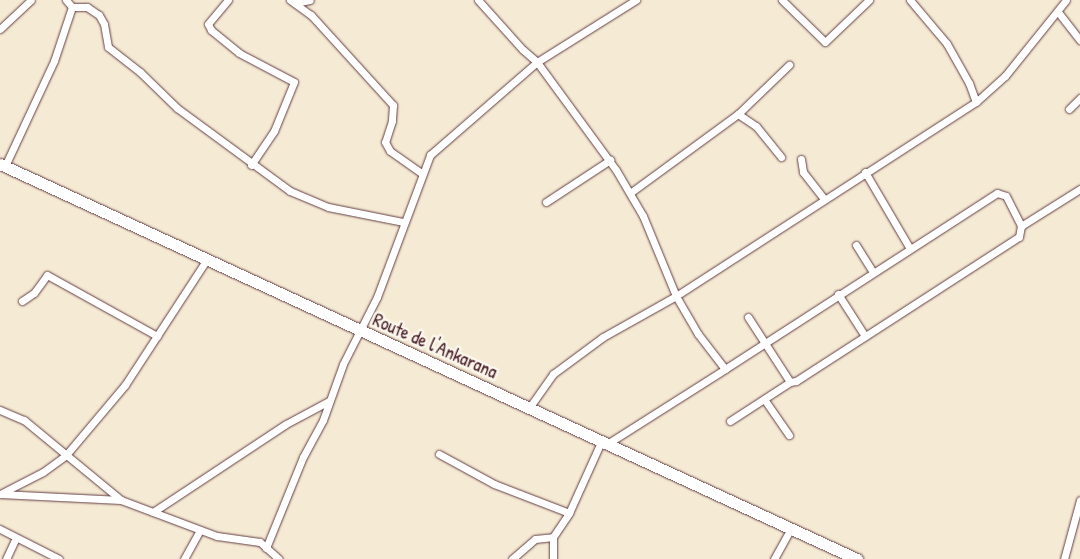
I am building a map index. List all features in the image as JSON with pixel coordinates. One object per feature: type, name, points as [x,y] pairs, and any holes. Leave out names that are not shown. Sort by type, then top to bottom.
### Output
[{"type":"main road","name":"Route de l'Ankarana","points":[[3,165],[361,332],[857,559]]},
{"type":"street","points":[[0,29],[31,0]]},
{"type":"street","points":[[66,0],[72,7],[87,7],[99,15],[104,24],[108,47],[140,72],[177,108],[251,165],[307,200],[328,208],[403,222]]},
{"type":"street","points":[[228,0],[208,24],[211,30],[239,53],[294,82],[274,130],[251,165]]},
{"type":"street","points":[[292,2],[307,0]]},
{"type":"street","points":[[478,0],[522,50],[538,62],[610,160],[643,216],[676,296],[698,334],[725,369]]},
{"type":"street","points":[[620,0],[622,9]]},
{"type":"street","points":[[266,548],[330,401],[343,364],[361,332],[377,297],[421,173],[436,148],[538,62],[636,0]]},
{"type":"street","points":[[782,0],[825,42],[870,0]]},
{"type":"street","points":[[910,0],[947,44],[969,83],[976,102]]},
{"type":"street","points":[[529,408],[553,374],[603,337],[676,296],[823,198],[976,102],[1005,76],[1066,0]]},
{"type":"street","points":[[292,2],[311,15],[393,105],[392,122],[385,142],[390,151],[421,173]]},
{"type":"street","points":[[3,165],[54,61],[72,7]]},
{"type":"street","points":[[1058,12],[1080,40]]},
{"type":"street","points":[[630,193],[738,114],[789,65]]},
{"type":"street","points":[[1069,109],[1080,98]]},
{"type":"street","points":[[738,114],[756,126],[781,157]]},
{"type":"street","points":[[801,159],[803,172],[823,198]]},
{"type":"street","points":[[546,202],[610,160]]},
{"type":"street","points":[[865,172],[910,247]]},
{"type":"street","points":[[1021,226],[1080,189]]},
{"type":"street","points":[[553,559],[553,537],[569,513],[604,443],[765,344],[910,247],[997,193],[1006,196],[1021,226],[1019,237],[730,421]]},
{"type":"street","points":[[856,245],[873,272]]},
{"type":"street","points":[[0,494],[43,472],[66,455],[125,385],[207,259]]},
{"type":"street","points":[[22,301],[34,293],[47,275],[157,336]]},
{"type":"street","points":[[838,294],[866,336]]},
{"type":"street","points":[[748,317],[790,382]]},
{"type":"street","points":[[764,399],[788,435]]},
{"type":"street","points":[[153,512],[286,424],[330,401]]},
{"type":"street","points":[[0,410],[24,420],[120,500]]},
{"type":"street","points":[[439,454],[494,484],[569,513]]},
{"type":"street","points":[[0,494],[120,500],[217,536],[260,542],[280,559]]},
{"type":"street","points":[[1064,559],[1080,500]]},
{"type":"street","points":[[774,559],[791,528]]},
{"type":"street","points":[[0,529],[59,559]]},
{"type":"street","points":[[184,559],[200,530]]},
{"type":"street","points":[[512,559],[535,539],[553,537]]},
{"type":"street","points":[[6,559],[16,538]]}]
